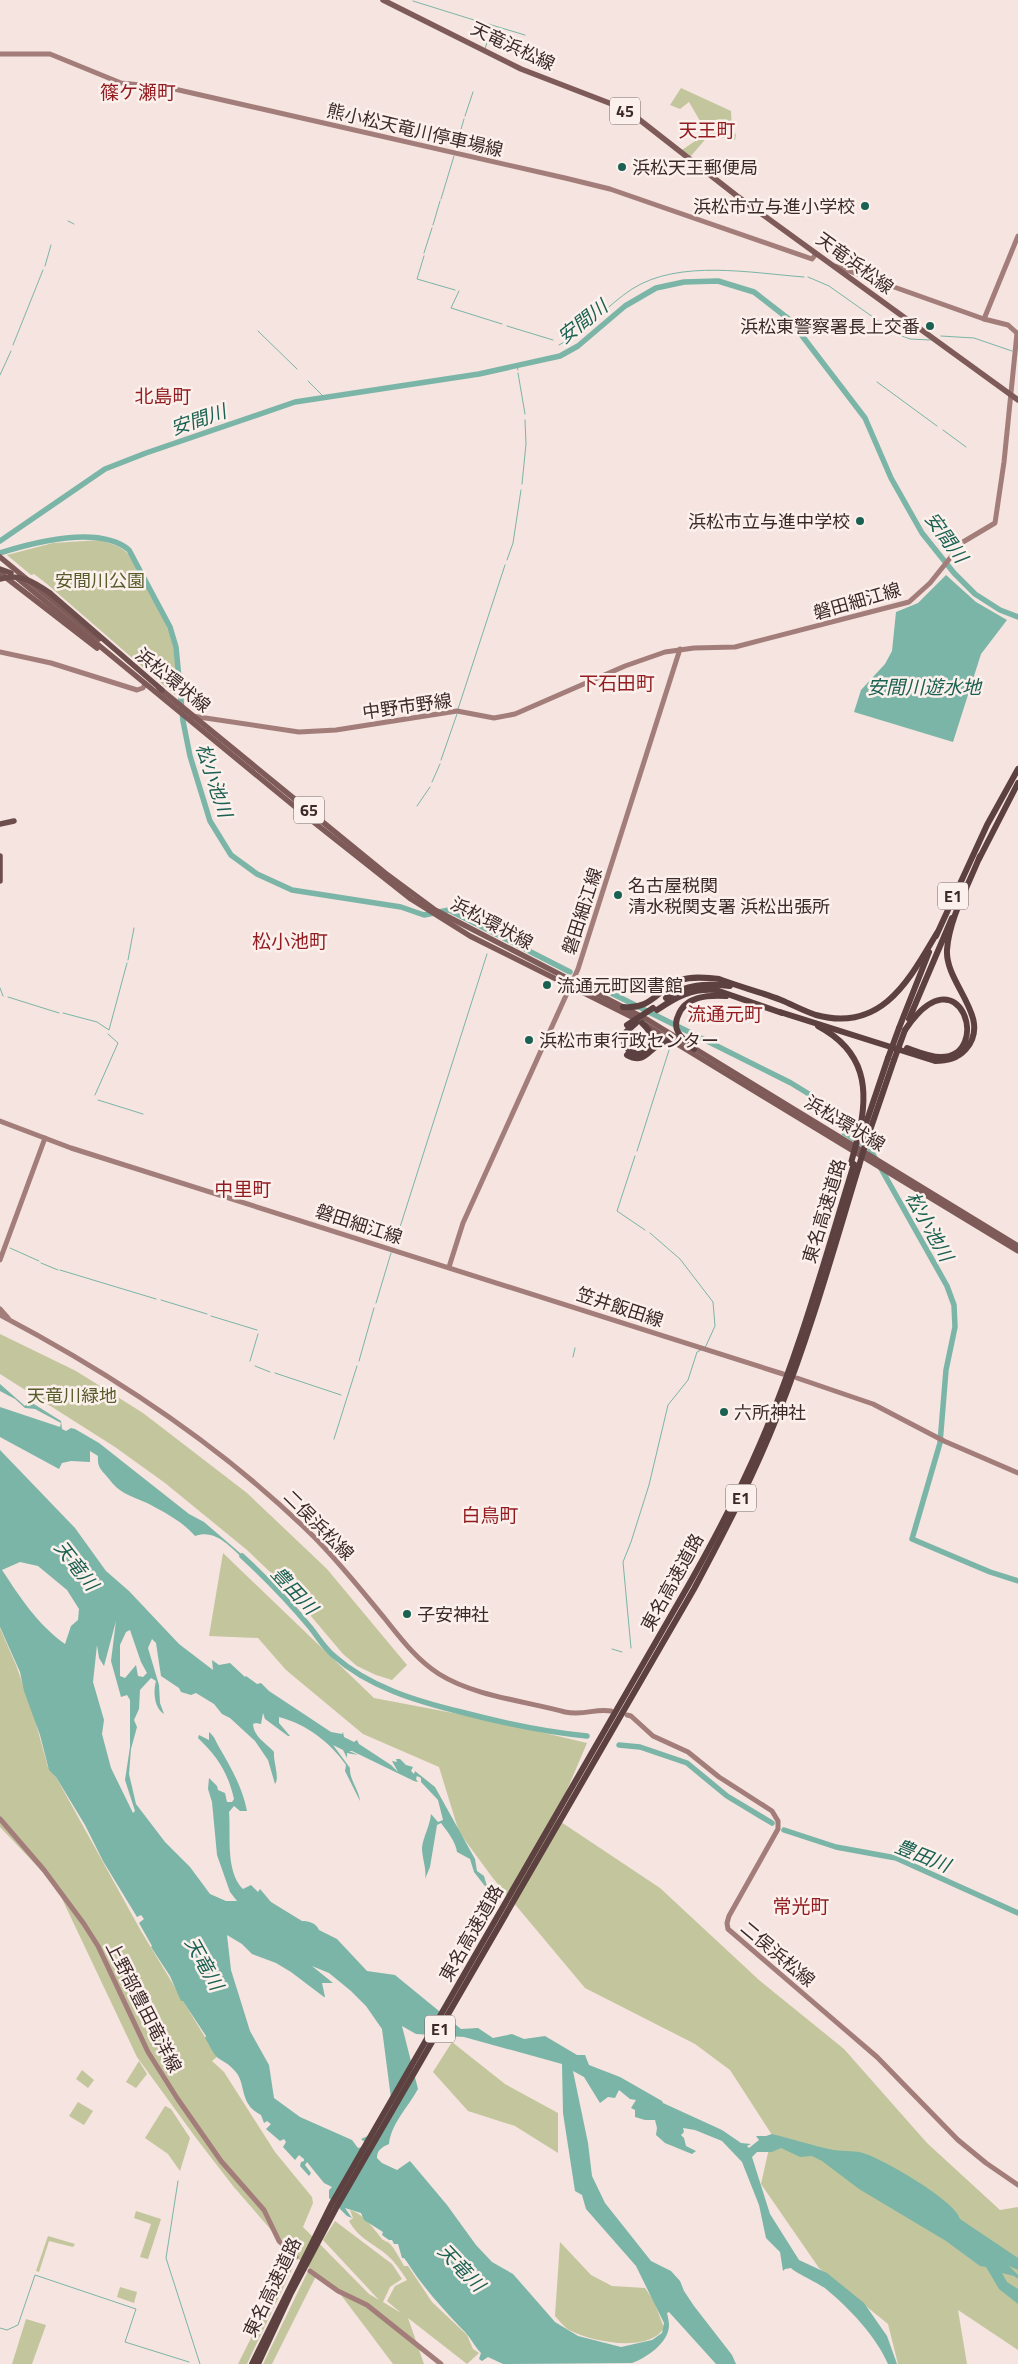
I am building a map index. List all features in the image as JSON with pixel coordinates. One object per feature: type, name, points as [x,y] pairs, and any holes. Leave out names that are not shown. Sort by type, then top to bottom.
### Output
[{"type":"highway","points":[[0,571],[11,573]]},
{"type":"highway","points":[[0,579],[19,577],[38,585],[162,690]]},
{"type":"highway","name":"東名高速道路","points":[[567,1803],[694,1589],[751,1479],[797,1364],[862,1140],[937,933],[987,825],[1018,769]]},
{"type":"highway","name":"東名高速道路","points":[[902,1029],[980,856],[1018,783]]},
{"type":"highway","points":[[0,818],[14,821],[0,824]]},
{"type":"highway","points":[[0,856],[0,881]]},
{"type":"highway","points":[[655,1009],[673,999],[697,990],[716,990],[935,1061],[952,1060],[964,1052],[973,1037],[974,1018],[950,971],[947,952],[953,924],[980,856]]},
{"type":"highway","points":[[622,1007],[630,1008],[645,1005],[680,980],[691,978],[719,979],[803,1010],[828,1017],[860,1016],[871,1013],[882,1006],[904,985],[937,933]]},
{"type":"highway","points":[[672,1041],[658,1044],[643,1057],[632,1058],[624,1052],[620,1044],[620,1035],[673,994],[692,986],[715,984],[739,987]]},
{"type":"highway","points":[[694,1049],[679,1034],[676,1021],[682,1009],[694,998],[713,995],[732,996]]},
{"type":"highway","points":[[782,1001],[820,1019],[913,1050],[942,1057],[952,1054],[965,1042],[968,1020],[964,1012],[957,1005],[948,1000],[939,1000],[923,1006],[902,1029]]},
{"type":"highway","points":[[780,1012],[830,1032],[850,1050],[861,1072],[863,1084],[862,1140]]},
{"type":"highway","points":[[626,1029],[625,1048],[634,1053],[644,1052],[652,1044],[652,1033],[642,1023]]},
{"type":"highway","name":"東名高速道路","points":[[252,2364],[310,2250],[364,2160],[567,1803],[688,1586],[745,1476],[792,1362],[855,1164]]},
{"type":"highway","name":"東名高速道路","points":[[258,2364],[310,2250]]},
{"type":"main road","name":"天竜浜松線","points":[[383,0],[521,69],[628,112],[816,254],[1018,400]]},
{"type":"main road","name":"熊小松天竜川停車場線","points":[[0,54],[50,54],[121,83],[170,88],[610,189],[812,259],[816,254]]},
{"type":"main road","points":[[984,319],[1018,236]]},
{"type":"main road","points":[[831,264],[984,319],[1008,325],[1018,333]]},
{"type":"main road","name":"磐田細江線","points":[[0,1122],[449,1267],[463,1223],[495,1148],[572,984],[680,649],[736,647],[892,608],[916,597],[942,569],[963,542],[995,523],[1004,462],[1018,333]]},
{"type":"main road","name":"浜松環状線","points":[[0,560],[11,573],[145,684],[183,711],[316,824],[433,912],[470,936],[622,1007],[870,1156],[882,1169],[1018,1251]]},
{"type":"main road","name":"浜松環状線","points":[[0,560],[178,703],[183,711]]},
{"type":"main road","name":"65","points":[[0,571],[88,642],[118,661]]},
{"type":"main road","name":"中野市野線","points":[[189,716],[299,732],[336,730],[457,711],[500,718],[515,714],[625,666],[680,649]]},
{"type":"main road","points":[[0,652],[51,663],[140,690],[145,684]]},
{"type":"main road","name":"浜松環状線","points":[[433,912],[443,915],[642,1023],[1018,1246]]},
{"type":"main road","points":[[0,1260],[45,1138]]},
{"type":"main road","name":"笠井飯田線","points":[[449,1267],[783,1374]]},
{"type":"main road","name":"二俣浜松線","points":[[0,1309],[10,1320]]},
{"type":"main road","name":"二俣浜松線","points":[[0,1315],[100,1370],[150,1403],[196,1436],[268,1494],[328,1551],[404,1644],[439,1674],[458,1684],[477,1690],[565,1712],[580,1715],[603,1709],[611,1711]]},
{"type":"main road","points":[[797,1378],[873,1404],[941,1439],[1018,1473]]},
{"type":"main road","name":"二俣浜松線","points":[[627,1715],[631,1716],[653,1736],[696,1758],[719,1777],[772,1811],[776,1817],[778,1829],[730,1916],[727,1923],[728,1929],[877,2057],[958,2140],[986,2163],[1018,2185]]},
{"type":"main road","name":"上野部豊田竜洋線","points":[[0,1819],[44,1870],[84,1924],[111,1971],[148,2052],[176,2098],[222,2160],[264,2210],[279,2241],[296,2257]]},
{"type":"main road","points":[[310,2270],[343,2294],[367,2305],[441,2364]]},
{"type":"green space","points":[[681,88],[731,111],[732,129],[736,135],[735,140],[709,135],[691,156],[682,150],[701,137],[703,126],[689,102],[680,109],[670,105]]},
{"type":"green space","name":"安間川公園","points":[[100,540],[119,547],[128,554],[160,611],[174,649],[176,663],[175,695],[47,584],[34,574],[31,575],[7,555],[53,543]]},
{"type":"green space","name":"天竜川緑地","points":[[0,1334],[76,1371],[143,1413],[247,1493],[327,1569],[407,1665],[392,1680],[357,1666],[343,1654],[288,1589],[247,1550],[165,1483],[115,1447],[0,1374]]},
{"type":"green space","points":[[223,1553],[374,1698],[490,1720],[587,1743],[555,1818],[660,1888],[759,1980],[844,2049],[927,2143],[1000,2210],[1018,2207],[1018,2350],[958,2310],[967,2364],[898,2364],[888,2324],[819,2268],[761,2184],[772,2135],[730,2070],[695,2044],[585,1988],[492,1877],[459,1832],[439,1767],[363,1734],[286,1670],[258,1638],[209,1636]]},
{"type":"green space","points":[[0,1628],[16,1665],[33,1713],[48,1767],[56,1777],[141,1931],[217,2057],[212,2061],[224,2072],[275,2152],[312,2197],[313,2203],[303,2227],[369,2294],[379,2300],[323,2240],[335,2221],[392,2264],[402,2279],[390,2287],[383,2302],[401,2313],[387,2301],[395,2286],[407,2280],[390,2258],[357,2232],[349,2221],[353,2218],[350,2210],[364,2218],[382,2239],[391,2245],[404,2266],[408,2266],[432,2302],[467,2335],[473,2349],[479,2353],[467,2364],[408,2318],[424,2364],[393,2364],[338,2291],[292,2254],[233,2186],[137,2057],[56,1886],[0,1827]]},
{"type":"green space","points":[[452,2042],[505,2084],[558,2113],[558,2153],[515,2126],[468,2111],[433,2072]]},
{"type":"green space","points":[[139,2061],[147,2074],[136,2088],[126,2082]]},
{"type":"green space","points":[[82,2070],[94,2080],[88,2088],[76,2079]]},
{"type":"green space","points":[[78,2102],[93,2111],[84,2125],[69,2116]]},
{"type":"green space","points":[[165,2106],[171,2109],[190,2138],[180,2171],[168,2154],[145,2138]]},
{"type":"green space","points":[[136,2211],[161,2219],[148,2259],[140,2257],[151,2224],[134,2218]]},
{"type":"green space","points":[[48,2236],[75,2244],[73,2247],[49,2241],[39,2272],[36,2271]]},
{"type":"green space","points":[[560,2242],[591,2275],[612,2286],[645,2288],[654,2301],[664,2328],[659,2334],[636,2343],[625,2343],[588,2338],[565,2327],[555,2316]]},
{"type":"green space","points":[[292,2257],[296,2261],[247,2364],[238,2364],[274,2292],[285,2263]]},
{"type":"green space","points":[[309,2269],[316,2276],[272,2364],[263,2364]]},
{"type":"green space","points":[[120,2287],[137,2292],[134,2303],[117,2297]]},
{"type":"green space","points":[[26,2319],[46,2325],[32,2364],[12,2364]]},
{"type":"water","name":"安間川遊水地","points":[[946,575],[976,602],[1007,620],[981,654],[953,742],[854,712],[861,690],[885,664],[892,651],[896,612],[918,603]]},
{"type":"water","points":[[0,1384],[25,1406],[29,1401],[61,1421],[62,1429],[66,1431],[71,1428],[75,1429],[99,1443],[189,1514],[204,1522],[247,1559],[246,1561],[229,1545],[216,1537],[203,1534],[195,1536],[172,1517],[121,1491],[100,1469],[98,1456],[90,1451],[90,1462],[71,1461],[62,1463],[59,1469],[0,1437],[0,1407],[60,1427],[61,1423],[35,1409],[25,1408],[15,1399],[0,1391]]},
{"type":"water","name":"天竜川","points":[[0,1450],[75,1528],[106,1571],[129,1591],[179,1644],[213,1670],[212,1660],[219,1665],[230,1663],[245,1677],[257,1684],[261,1683],[269,1691],[331,1732],[342,1734],[343,1732],[344,1737],[354,1742],[357,1740],[359,1744],[391,1765],[398,1772],[392,1761],[397,1762],[396,1759],[400,1759],[406,1765],[413,1767],[411,1771],[414,1774],[415,1771],[435,1787],[475,1859],[477,1871],[484,1876],[488,1890],[474,1872],[470,1859],[457,1852],[453,1841],[441,1823],[437,1825],[430,1867],[425,1879],[422,1848],[431,1814],[438,1822],[443,1820],[438,1800],[421,1782],[421,1778],[417,1776],[418,1782],[414,1781],[352,1751],[349,1751],[358,1755],[347,1753],[347,1758],[343,1750],[333,1745],[350,1768],[360,1801],[345,1771],[346,1765],[333,1749],[308,1729],[279,1717],[279,1723],[290,1736],[288,1736],[265,1719],[263,1713],[261,1724],[253,1724],[258,1737],[274,1752],[277,1778],[275,1784],[268,1760],[255,1741],[230,1718],[222,1714],[214,1704],[196,1693],[191,1695],[181,1692],[179,1688],[161,1676],[156,1643],[152,1639],[148,1648],[159,1685],[160,1703],[164,1714],[156,1704],[156,1681],[151,1678],[140,1690],[139,1709],[134,1720],[137,1727],[131,1749],[129,1774],[136,1804],[165,1842],[190,1867],[210,1894],[226,1901],[237,1901],[230,1892],[217,1855],[212,1802],[208,1789],[209,1778],[217,1786],[218,1790],[225,1793],[227,1802],[232,1802],[234,1799],[229,1781],[221,1766],[198,1738],[199,1735],[209,1740],[209,1732],[213,1735],[236,1778],[247,1811],[240,1811],[234,1806],[229,1812],[231,1863],[237,1881],[243,1889],[251,1885],[258,1892],[260,1889],[271,1902],[302,1921],[314,1924],[319,1930],[337,1939],[367,1971],[395,1975],[461,2029],[478,2028],[493,2038],[512,2034],[524,2039],[545,2036],[577,2055],[585,2055],[589,2065],[620,2077],[663,2103],[722,2130],[741,2143],[751,2144],[747,2146],[749,2148],[759,2140],[756,2136],[772,2134],[829,2149],[863,2153],[886,2163],[933,2192],[956,2211],[960,2219],[1018,2258],[1018,2270],[1009,2266],[1018,2275],[1018,2279],[1002,2273],[1007,2282],[1018,2289],[1018,2304],[999,2289],[986,2267],[980,2266],[946,2241],[859,2189],[822,2161],[812,2156],[800,2157],[781,2148],[772,2152],[757,2152],[752,2157],[770,2214],[799,2260],[827,2273],[864,2303],[887,2336],[897,2364],[888,2364],[869,2333],[835,2297],[823,2287],[791,2268],[783,2271],[780,2252],[766,2238],[759,2205],[742,2162],[722,2141],[695,2130],[683,2128],[684,2132],[681,2135],[686,2146],[696,2151],[692,2154],[665,2143],[656,2135],[655,2120],[635,2117],[635,2110],[631,2108],[636,2100],[630,2099],[619,2090],[615,2098],[608,2097],[600,2103],[584,2077],[573,2071],[588,2143],[592,2176],[605,2203],[651,2261],[671,2271],[680,2281],[694,2306],[732,2355],[736,2364],[716,2364],[669,2312],[667,2313],[668,2332],[661,2344],[650,2354],[632,2363],[503,2364],[488,2357],[482,2361],[479,2359],[481,2353],[419,2280],[404,2258],[402,2258],[398,2244],[394,2244],[392,2240],[382,2235],[383,2232],[364,2220],[361,2213],[345,2208],[352,2218],[347,2216],[329,2198],[329,2190],[332,2187],[324,2183],[307,2162],[305,2165],[311,2173],[309,2176],[300,2166],[304,2159],[299,2155],[295,2160],[283,2147],[286,2142],[284,2139],[280,2141],[266,2129],[271,2124],[267,2121],[264,2123],[261,2115],[249,2105],[238,2075],[230,2066],[218,2058],[213,2051],[205,2038],[206,2036],[183,2001],[181,2001],[170,1976],[151,1947],[139,1923],[144,1919],[141,1915],[137,1917],[103,1861],[85,1825],[56,1777],[49,1770],[40,1735],[24,1691],[20,1672],[0,1627]],"holes":[[[20,1562],[38,1566],[67,1590],[79,1609],[78,1620],[71,1626],[65,1644],[38,1619],[22,1600],[2,1570]],[[116,1621],[111,1661],[121,1697],[127,1695],[130,1700],[130,1747],[125,1780],[135,1811],[133,1813],[111,1768],[102,1734],[104,1720],[93,1682],[97,1645],[99,1658],[104,1666]],[[130,1630],[141,1662],[147,1673],[143,1677],[138,1676],[136,1665],[125,1678],[120,1676],[120,1645],[126,1632]],[[227,1935],[242,1944],[252,1954],[276,1963],[291,1972],[324,1997],[322,1983],[333,1983],[312,1966],[329,1973],[366,2006],[382,2029],[392,2106],[377,2132],[361,2139],[366,2143],[358,2148],[352,2140],[300,2117],[274,2098],[269,2065],[250,2031],[231,1970]],[[402,2026],[416,2034],[464,2037],[562,2064],[563,2113],[575,2191],[582,2195],[586,2209],[636,2266],[664,2323],[662,2333],[652,2340],[621,2347],[578,2336],[555,2322],[513,2274],[492,2262],[476,2245],[447,2205],[410,2161],[397,2170],[382,2163],[377,2158],[379,2151],[389,2144],[396,2123],[418,2089]]]},
{"type":"waterway","points":[[413,1],[474,20]]},
{"type":"waterway","points":[[478,21],[525,35]]},
{"type":"waterway","points":[[485,49],[492,26]]},
{"type":"waterway","points":[[465,116],[473,92]]},
{"type":"waterway","points":[[455,150],[464,119]]},
{"type":"waterway","points":[[441,199],[454,156]]},
{"type":"waterway","points":[[433,225],[440,201]]},
{"type":"waterway","points":[[68,221],[74,224]]},
{"type":"waterway","points":[[424,253],[432,228]]},
{"type":"waterway","points":[[45,266],[51,245]]},
{"type":"waterway","points":[[424,256],[417,279],[455,290]]},
{"type":"waterway","points":[[13,345],[43,270]]},
{"type":"waterway","points":[[559,345],[579,333],[632,289],[651,280],[671,274],[716,270],[804,277]]},
{"type":"waterway","points":[[808,277],[829,286],[894,332]]},
{"type":"waterway","name":"安間川","points":[[0,541],[105,469],[146,453],[295,402],[479,374],[560,356],[578,346],[625,306],[656,288],[684,282],[718,281],[754,292],[790,320],[865,418],[891,478],[922,533],[954,573],[975,594],[1000,610],[1018,617]]},
{"type":"waterway","points":[[459,291],[451,308],[502,324]]},
{"type":"waterway","points":[[507,326],[553,340]]},
{"type":"waterway","points":[[258,331],[297,369]]},
{"type":"waterway","points":[[897,334],[910,339],[930,340]]},
{"type":"waterway","points":[[941,336],[974,338],[1012,351]]},
{"type":"waterway","points":[[0,375],[11,351]]},
{"type":"waterway","name":"安間川","points":[[517,366],[518,370]]},
{"type":"waterway","points":[[518,373],[525,414]]},
{"type":"waterway","points":[[308,381],[324,397]]},
{"type":"waterway","points":[[877,382],[937,426]]},
{"type":"waterway","points":[[522,484],[526,444],[525,420]]},
{"type":"waterway","points":[[943,430],[966,447]]},
{"type":"waterway","points":[[507,560],[513,543],[521,490]]},
{"type":"waterway","name":"松小池川","points":[[0,553],[31,544],[84,537],[101,538],[116,542],[129,550],[170,627],[176,647],[183,721],[190,756],[210,821],[231,855],[257,874],[292,890],[401,907],[424,915],[449,910],[570,972]]},
{"type":"waterway","points":[[458,709],[505,565]]},
{"type":"waterway","points":[[441,760],[457,714]]},
{"type":"waterway","points":[[432,782],[440,764]]},
{"type":"waterway","points":[[417,806],[430,787]]},
{"type":"waterway","points":[[128,960],[134,928]]},
{"type":"waterway","points":[[394,1246],[487,954]]},
{"type":"waterway","points":[[63,1013],[97,1022],[109,1030],[127,963]]},
{"type":"waterway","name":"松小池川","points":[[585,980],[791,1083],[817,1099],[842,1119],[844,1133],[870,1149],[947,1286],[954,1305],[955,1327],[946,1370],[940,1443],[912,1539],[990,1572],[1018,1581]]},
{"type":"waterway","points":[[0,988],[3,996]]},
{"type":"waterway","points":[[8,997],[59,1013]]},
{"type":"waterway","points":[[95,1095],[118,1043],[108,1034]]},
{"type":"waterway","points":[[637,1151],[670,1047]]},
{"type":"waterway","points":[[98,1100],[143,1114]]},
{"type":"waterway","points":[[635,1156],[617,1211],[645,1230]]},
{"type":"waterway","points":[[650,1233],[680,1259],[713,1302],[715,1326],[705,1348]]},
{"type":"waterway","points":[[10,1248],[39,1261]]},
{"type":"waterway","points":[[376,1303],[391,1253]]},
{"type":"waterway","points":[[41,1263],[58,1270]]},
{"type":"waterway","points":[[60,1270],[156,1299]]},
{"type":"waterway","points":[[161,1300],[207,1314]]},
{"type":"waterway","points":[[359,1361],[374,1308]]},
{"type":"waterway","points":[[211,1316],[257,1330]]},
{"type":"waterway","points":[[250,1361],[258,1334]]},
{"type":"waterway","points":[[573,1357],[575,1348]]},
{"type":"waterway","points":[[631,1648],[623,1562],[649,1485],[668,1405],[688,1380],[697,1352],[701,1350]]},
{"type":"waterway","points":[[255,1366],[270,1372]]},
{"type":"waterway","points":[[334,1439],[357,1366]]},
{"type":"waterway","points":[[275,1373],[341,1395]]},
{"type":"waterway","name":"豊田川","points":[[242,1556],[286,1599],[330,1653],[362,1676],[394,1692],[444,1708],[539,1730],[587,1736]]},
{"type":"waterway","points":[[612,1649],[622,1652]]},
{"type":"waterway","name":"豊田川","points":[[619,1745],[640,1747],[687,1763],[727,1796],[772,1823]]},
{"type":"waterway","name":"豊田川","points":[[784,1830],[836,1847],[896,1858],[1018,1913]]},
{"type":"waterway","points":[[178,2181],[166,2258],[200,2364]]},
{"type":"waterway","points":[[0,2328],[7,2330],[18,2325],[35,2275],[136,2309],[125,2342],[189,2362]]},
{"type":"place","name":"浜松天王郵便局","points":[[622,167]]},
{"type":"place","name":"浜松市立与進小学校","points":[[865,206]]},
{"type":"place","name":"浜松東警察署長上交番","points":[[930,326]]},
{"type":"place","name":"浜松市立与進中学校","points":[[860,521]]},
{"type":"place","name":"名古屋税関 清水税関支署 浜松出張所","points":[[618,895]]},
{"type":"place","name":"流通元町図書館","points":[[547,985]]},
{"type":"place","name":"浜松市東行政センター","points":[[529,1040]]},
{"type":"place","name":"六所神社","points":[[724,1412]]},
{"type":"place","name":"子安神社","points":[[407,1614]]},
{"type":"district","name":"篠ケ瀬町","points":[[138,91]]},
{"type":"district","name":"天王町","points":[[707,129]]},
{"type":"district","name":"北島町","points":[[163,395]]},
{"type":"district","name":"下石田町","points":[[617,682]]},
{"type":"district","name":"松小池町","points":[[290,940]]},
{"type":"district","name":"流通元町","points":[[725,1013]]},
{"type":"district","name":"中里町","points":[[243,1188]]},
{"type":"district","name":"白鳥町","points":[[490,1514]]},
{"type":"district","name":"常光町","points":[[801,1905]]}]
